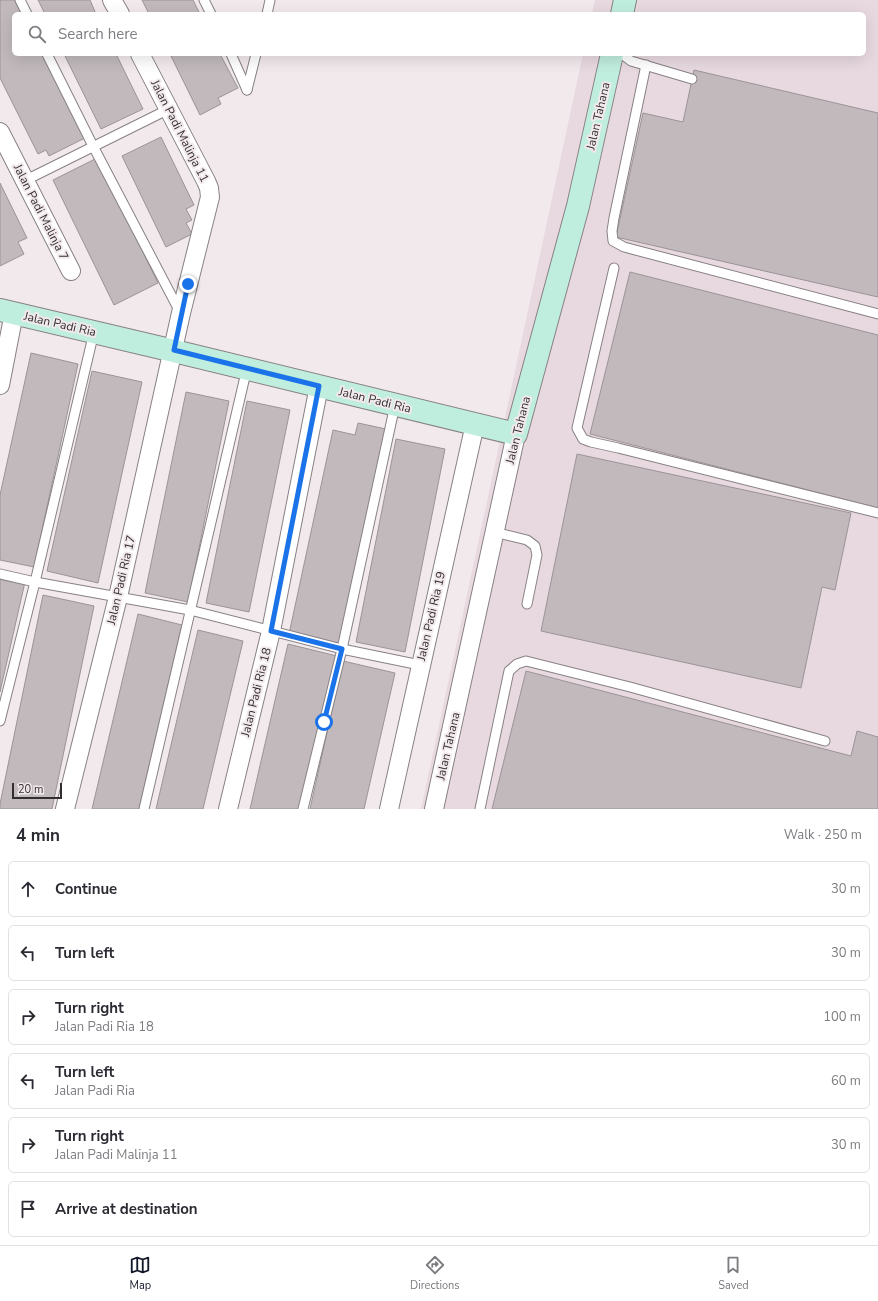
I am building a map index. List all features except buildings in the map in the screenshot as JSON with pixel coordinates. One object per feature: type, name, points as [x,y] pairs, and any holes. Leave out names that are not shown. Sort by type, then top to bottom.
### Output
[{"type":"street","points":[[112,0],[119,12]]},
{"type":"street","points":[[622,12],[625,0]]},
{"type":"street","name":"Jalan Padi Malinja 11","points":[[141,56],[209,188],[210,197],[181,313],[174,350]]},
{"type":"street","name":"Jalan Tahana","points":[[434,809],[516,434],[578,206],[612,56]]},
{"type":"street","name":"Jalan Padi Malinja 7","points":[[0,132],[71,271]]},
{"type":"street","points":[[0,384],[7,312]]},
{"type":"street","name":"Jalan Padi Ria","points":[[7,312],[174,350],[516,434]]},
{"type":"street","name":"Jalan Padi Ria 17","points":[[65,809],[118,597],[174,350]]},
{"type":"street","name":"Jalan Padi Ria 18","points":[[228,809],[271,631],[319,386]]},
{"type":"street","name":"Jalan Padi Ria 19","points":[[389,809],[475,424]]},
{"type":"lane","points":[[20,0],[26,12]]},
{"type":"lane","points":[[204,0],[210,12]]},
{"type":"lane","points":[[267,12],[270,0]]},
{"type":"lane","points":[[48,56],[93,146],[181,313]]},
{"type":"lane","points":[[232,56],[247,90],[256,56]]},
{"type":"lane","points":[[625,56],[631,61],[692,79]]},
{"type":"lane","points":[[646,66],[614,218],[612,231],[613,241],[624,247],[878,314]]},
{"type":"lane","points":[[24,181],[169,109]]},
{"type":"lane","points":[[614,268],[577,428],[583,438],[591,442],[878,514]]},
{"type":"lane","points":[[0,721],[35,582],[94,332]]},
{"type":"lane","points":[[144,809],[247,368]]},
{"type":"lane","points":[[303,809],[342,649],[395,404]]},
{"type":"lane","points":[[494,532],[527,540],[535,546],[537,555],[527,604]]},
{"type":"lane","points":[[0,574],[35,582],[190,610],[342,649],[420,666]]},
{"type":"lane","points":[[480,809],[509,671],[517,664],[526,661],[630,687],[825,741]]},
{"type":"shaded area","points":[[595,0],[878,0],[878,809],[421,809],[583,56],[866,56],[866,12],[592,12]]},
{"type":"route","points":[[188,284],[174,350],[319,386],[271,631],[342,649],[324,722]]}]
